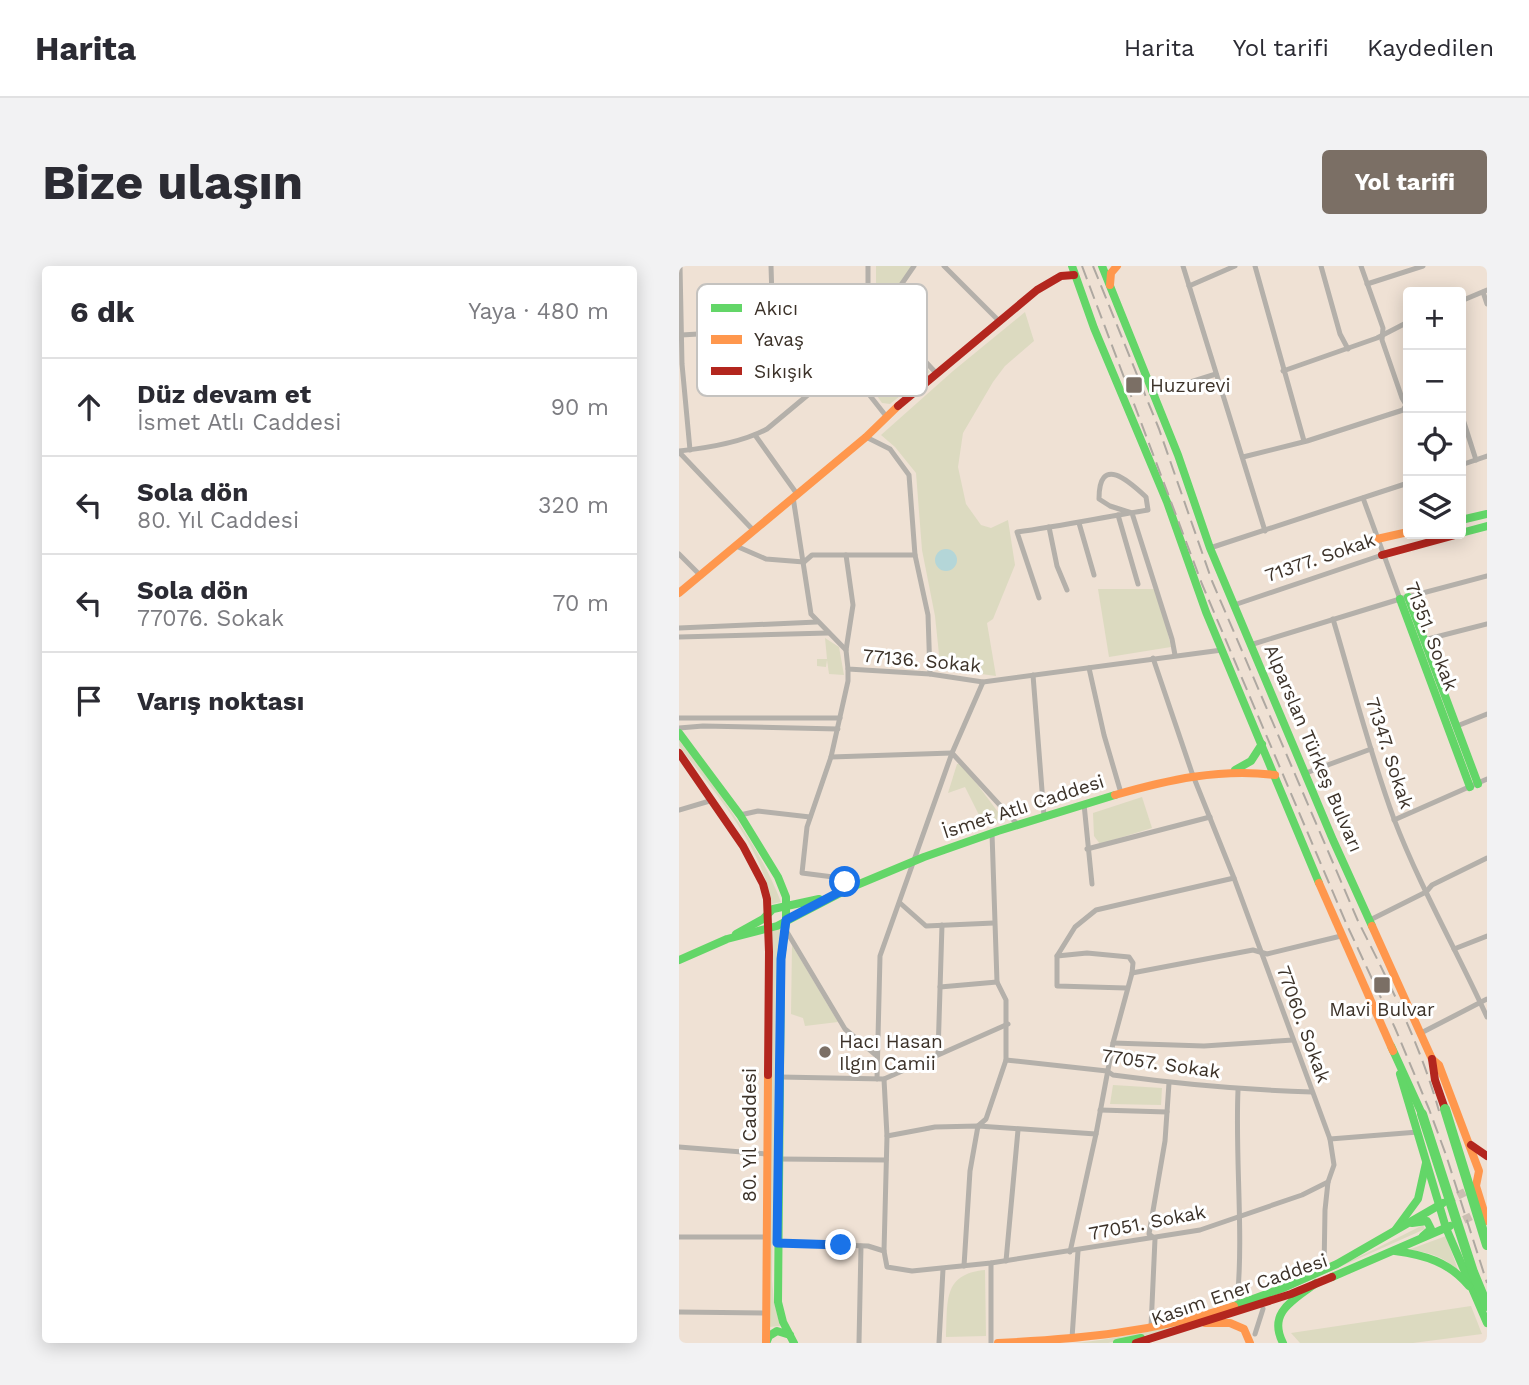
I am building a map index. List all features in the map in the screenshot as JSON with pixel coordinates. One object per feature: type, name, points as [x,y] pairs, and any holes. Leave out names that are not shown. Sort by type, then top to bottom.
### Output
[{"type":"main road","name":"Alparslan Türkeş Bulvarı","points":[[1102,266],[1178,455],[1210,548],[1234,606],[1333,840],[1432,1059],[1435,1080],[1487,1245]]},
{"type":"main road","points":[[1110,288],[1110,276],[1118,266]]},
{"type":"main road","points":[[927,382],[1037,290],[1073,270],[1167,502],[1206,612],[1342,936],[1422,1114],[1473,1272],[1487,1306]]},
{"type":"main road","points":[[679,593],[866,437],[910,396]]},
{"type":"main road","points":[[1466,519],[1487,514]]},
{"type":"main road","name":"71377. Sokak","points":[[1466,531],[1487,526]]},
{"type":"main road","name":"71377. Sokak","points":[[1377,539],[1403,533]]},
{"type":"main road","name":"71377. Sokak","points":[[1382,555],[1439,539]]},
{"type":"main road","name":"71351. Sokak","points":[[1404,598],[1425,640],[1478,783]]},
{"type":"main road","name":"71351. Sokak","points":[[1404,598],[1478,783]]},
{"type":"main road","points":[[679,731],[740,815],[778,877],[786,897],[785,904],[773,909],[768,915],[727,939],[679,960]]},
{"type":"main road","points":[[1235,771],[1251,761],[1262,744]]},
{"type":"main road","points":[[679,753],[743,846],[763,884],[768,915]]},
{"type":"main road","name":"İsmet Atlı Caddesi","points":[[768,928],[783,924],[849,887],[914,860],[1044,816],[1121,793],[1194,778],[1235,771],[1275,775]]},
{"type":"main road","name":"İsmet Atlı Caddesi","points":[[785,904],[828,897]]},
{"type":"main road","name":"80. Yıl Caddesi","points":[[785,904],[786,920],[781,959],[777,1243],[778,1302],[783,1322],[792,1339]]},
{"type":"main road","name":"80. Yıl Caddesi","points":[[766,1343],[768,915]]},
{"type":"main road","points":[[727,939],[768,928]]},
{"type":"main road","points":[[1391,1046],[1448,1227],[1471,1290],[1487,1323]]},
{"type":"main road","points":[[1432,1059],[1439,1065],[1471,1145],[1479,1171],[1474,1187],[1487,1221]]},
{"type":"main road","points":[[1471,1145],[1487,1156]]},
{"type":"main road","points":[[1394,1231],[1418,1199],[1426,1160]]},
{"type":"main road","points":[[1474,1187],[1487,1181]]},
{"type":"main road","name":"Kasım Ener Caddesi","points":[[998,1343],[1110,1335],[1237,1304],[1289,1286],[1324,1270],[1441,1204]]},
{"type":"main road","points":[[1409,1224],[1427,1221],[1431,1229],[1411,1243]]},
{"type":"main road","name":"Kasım Ener Caddesi","points":[[1136,1343],[1205,1323],[1316,1283],[1448,1227]]},
{"type":"main road","points":[[1392,1251],[1427,1255],[1440,1260],[1454,1270],[1471,1290]]},
{"type":"main road","points":[[1283,1343],[1277,1333],[1279,1315],[1285,1307],[1316,1283]]},
{"type":"main road","points":[[1205,1323],[1230,1323],[1244,1329],[1253,1338]]},
{"type":"main road","points":[[1057,1343],[1109,1339],[1146,1332],[1151,1327]]},
{"type":"main road","points":[[766,1343],[769,1336],[777,1331],[804,1343]]},
{"type":"main road","points":[[1117,1343],[1158,1336]]},
{"type":"street","points":[[680,266],[681,340],[689,450]]},
{"type":"street","points":[[771,266],[772,284]]},
{"type":"street","points":[[868,266],[868,284]]},
{"type":"street","points":[[902,284],[914,266]]},
{"type":"street","points":[[944,266],[999,321]]},
{"type":"street","points":[[1183,266],[1265,531]]},
{"type":"street","points":[[1189,286],[1235,266]]},
{"type":"street","points":[[1255,266],[1304,441]]},
{"type":"street","points":[[1321,266],[1340,334],[1348,349]]},
{"type":"street","points":[[1361,266],[1383,328],[1382,340],[1403,397]]},
{"type":"street","points":[[1367,284],[1423,266]]},
{"type":"street","points":[[1466,299],[1485,291],[1487,304]]},
{"type":"street","points":[[1283,371],[1348,349],[1403,324]]},
{"type":"street","points":[[927,363],[937,374]]},
{"type":"street","points":[[1152,394],[1216,374]]},
{"type":"street","points":[[679,452],[755,435],[767,429],[807,396]]},
{"type":"street","points":[[870,396],[886,416]]},
{"type":"street","points":[[1243,457],[1403,410]]},
{"type":"street","points":[[1466,429],[1476,460]]},
{"type":"street","points":[[755,435],[795,496]]},
{"type":"street","points":[[866,437],[890,449],[909,475],[915,555],[928,615],[930,674]]},
{"type":"street","points":[[679,452],[754,531]]},
{"type":"street","points":[[1466,463],[1487,456]]},
{"type":"street","points":[[1039,597],[1017,532],[1079,523],[1148,510],[1146,497],[1125,478],[1110,475],[1103,477],[1099,485],[1098,499],[1132,513]]},
{"type":"street","points":[[1210,548],[1403,485]]},
{"type":"street","name":"77136. Sokak","points":[[795,496],[811,614],[846,650],[848,669],[930,674],[983,682],[1222,650]]},
{"type":"street","name":"71351. Sokak","points":[[1363,498],[1382,555],[1404,598]]},
{"type":"street","points":[[1132,513],[1175,656]]},
{"type":"street","points":[[1118,516],[1138,584]]},
{"type":"street","points":[[1079,523],[1094,575]]},
{"type":"street","points":[[1049,527],[1057,566],[1067,590]]},
{"type":"street","points":[[736,546],[767,559],[804,562],[812,555],[915,555]]},
{"type":"street","points":[[679,554],[701,576]]},
{"type":"street","points":[[846,555],[853,605],[846,650]]},
{"type":"street","name":"71377. Sokak","points":[[1234,606],[1382,555]]},
{"type":"street","points":[[1251,645],[1404,598],[1487,576]]},
{"type":"street","name":"71347. Sokak","points":[[1333,620],[1394,820],[1487,1017]]},
{"type":"street","points":[[679,628],[817,622]]},
{"type":"street","points":[[1425,640],[1487,624]]},
{"type":"street","points":[[679,637],[828,633]]},
{"type":"street","name":"77060. Sokak","points":[[1153,658],[1194,778],[1234,878],[1330,1139],[1334,1165],[1328,1182],[1325,1210],[1324,1270]]},
{"type":"street","points":[[1089,668],[1121,793]]},
{"type":"street","points":[[848,669],[848,681],[831,757],[810,817],[802,873],[841,878],[849,887]]},
{"type":"street","points":[[1033,676],[1044,816]]},
{"type":"street","points":[[877,1079],[880,956],[952,752],[983,682]]},
{"type":"street","points":[[1457,726],[1487,714]]},
{"type":"street","points":[[679,718],[840,718]]},
{"type":"street","points":[[679,731],[703,726],[838,729]]},
{"type":"street","points":[[1306,773],[1371,749]]},
{"type":"street","points":[[831,757],[952,752]]},
{"type":"street","points":[[952,752],[1018,825]]},
{"type":"street","points":[[1394,820],[1478,783]]},
{"type":"street","points":[[679,810],[713,800]]},
{"type":"street","points":[[1084,804],[1092,884]]},
{"type":"street","points":[[740,815],[758,811],[810,817]]},
{"type":"street","points":[[1087,849],[1210,817]]},
{"type":"street","points":[[964,1266],[970,1171],[978,1126],[986,1119],[1006,1060],[1008,1024],[1006,1000],[997,982],[992,833]]},
{"type":"street","points":[[1370,920],[1487,858]]},
{"type":"street","points":[[1126,988],[1058,986],[1057,956],[1075,927],[1097,910],[1234,878]]},
{"type":"street","points":[[899,903],[926,926],[994,923]]},
{"type":"street","points":[[938,1054],[942,925]]},
{"type":"street","points":[[783,932],[787,932],[845,1029],[877,1056]]},
{"type":"street","points":[[1132,974],[1253,950],[1267,954],[1342,936]]},
{"type":"street","points":[[1454,949],[1487,936]]},
{"type":"street","points":[[1057,956],[1087,953],[1129,957],[1133,963],[1113,1043],[1097,1134],[1070,1252]]},
{"type":"street","points":[[940,987],[997,982]]},
{"type":"street","points":[[1421,1033],[1487,999]]},
{"type":"street","points":[[779,1077],[884,1079],[1008,1024]]},
{"type":"street","points":[[1113,1043],[1203,1046],[1293,1040]]},
{"type":"street","name":"77057. Sokak","points":[[1006,1060],[1107,1071],[1113,1075],[1169,1083],[1238,1090],[1312,1092]]},
{"type":"street","points":[[777,1243],[861,1246],[884,1251],[887,1136],[884,1079]]},
{"type":"street","points":[[1151,1327],[1154,1239],[1149,1234],[1164,1141],[1169,1083]]},
{"type":"street","points":[[1237,1304],[1241,1216],[1236,1144],[1238,1090]]},
{"type":"street","points":[[1100,1110],[1167,1112]]},
{"type":"street","points":[[887,1136],[935,1127],[978,1126],[1097,1134]]},
{"type":"street","points":[[1006,1261],[1019,1130]]},
{"type":"street","points":[[1330,1139],[1419,1132]]},
{"type":"street","points":[[679,1147],[766,1154]]},
{"type":"street","points":[[779,1159],[886,1160]]},
{"type":"street","name":"77051. Sokak","points":[[884,1251],[887,1267],[912,1271],[1078,1251],[1200,1230],[1302,1195],[1328,1182]]},
{"type":"street","points":[[679,1237],[765,1237]]},
{"type":"street","points":[[859,1343],[861,1246]]},
{"type":"street","points":[[1072,1338],[1078,1251]]},
{"type":"street","points":[[991,1263],[991,1343]]},
{"type":"street","points":[[940,1343],[943,1269]]},
{"type":"street","points":[[1253,1338],[1263,1309]]},
{"type":"street","points":[[679,1312],[765,1313]]},
{"type":"shaded area","points":[[876,266],[913,266],[900,284],[876,284]]},
{"type":"shaded area","points":[[1025,312],[1034,341],[1005,366],[993,382],[963,433],[958,467],[966,504],[981,525],[991,528],[1008,520],[1015,565],[993,619],[987,623],[996,676],[940,664],[935,616],[922,550],[916,473],[895,447],[881,435]]},
{"type":"shaded area","points":[[877,396],[900,396],[890,404],[882,403]]},
{"type":"shaded area","points":[[1098,589],[1157,589],[1171,647],[1109,657]]},
{"type":"shaded area","points":[[825,638],[839,647],[844,675],[829,674],[827,660],[826,667],[817,666],[817,659],[827,659]]},
{"type":"shaded area","points":[[679,740],[749,838],[781,902],[772,904],[758,861],[747,840],[679,746]]},
{"type":"shaded area","points":[[957,764],[962,764],[1004,820],[985,827],[965,787],[948,793]]},
{"type":"shaded area","points":[[1142,797],[1152,828],[1100,844],[1094,836],[1093,813]]},
{"type":"shaded area","points":[[780,929],[776,966],[772,1280],[780,1326],[769,1327],[770,932]]},
{"type":"shaded area","points":[[792,945],[838,1022],[805,1026],[803,1018],[791,1014]]},
{"type":"shaded area","points":[[1113,1085],[1162,1088],[1161,1105],[1110,1104]]},
{"type":"shaded area","points":[[1423,1225],[1425,1229],[1270,1298],[1166,1331],[1108,1343],[1076,1343],[1122,1337],[1211,1315],[1340,1266]]},
{"type":"shaded area","points":[[1446,1236],[1458,1270],[1435,1256],[1408,1250]]},
{"type":"shaded area","points":[[985,1270],[986,1336],[946,1337],[948,1301],[954,1284],[961,1277]]},
{"type":"shaded area","points":[[1471,1306],[1482,1334],[1413,1343],[1300,1343],[1291,1333]]},
{"type":"water","points":[[946,549],[954,552],[957,560],[954,568],[946,571],[938,568],[935,560],[938,552]]},
{"type":"tunnel","points":[[1447,1201],[1473,1188]]},
{"type":"tunnel","points":[[1453,1225],[1480,1212]]},
{"type":"railway","points":[[1082,266],[1202,584],[1346,923],[1429,1109],[1487,1283]]},
{"type":"railway","points":[[1093,266],[1159,429],[1212,581],[1358,921],[1413,1038],[1439,1111]]},
{"type":"traffic: fast","points":[[1072,266],[1094,328],[1167,502],[1206,612],[1319,883]]},
{"type":"traffic: fast","points":[[1102,266],[1178,455],[1210,548],[1372,926]]},
{"type":"traffic: fast","points":[[1466,519],[1487,514]]},
{"type":"traffic: fast","points":[[1466,532],[1487,526]]},
{"type":"traffic: fast","points":[[1408,597],[1478,784]]},
{"type":"traffic: fast","points":[[1400,599],[1470,787]]},
{"type":"traffic: fast","points":[[679,733],[740,815],[778,877],[786,897],[781,959],[778,1302],[783,1322],[794,1343]]},
{"type":"traffic: fast","points":[[1235,770],[1251,761],[1262,744]]},
{"type":"traffic: fast","points":[[679,960],[727,939],[777,926],[852,887],[924,857],[1115,795]]},
{"type":"traffic: fast","points":[[736,934],[763,919],[773,909],[819,899]]},
{"type":"traffic: fast","points":[[1391,1046],[1422,1114]]},
{"type":"traffic: fast","points":[[1400,1074],[1446,1228],[1487,1323]]},
{"type":"traffic: fast","points":[[1445,1109],[1487,1245]]},
{"type":"traffic: fast","points":[[1422,1114],[1473,1272],[1487,1306]]},
{"type":"traffic: fast","points":[[1396,1229],[1418,1199],[1426,1163]]},
{"type":"traffic: fast","points":[[1234,1306],[1337,1264],[1443,1203]]},
{"type":"traffic: fast","points":[[1412,1223],[1427,1221],[1431,1229],[1423,1236]]},
{"type":"traffic: fast","points":[[1332,1277],[1450,1226]]},
{"type":"traffic: fast","points":[[1395,1251],[1445,1265],[1469,1286]]},
{"type":"traffic: fast","points":[[1283,1343],[1278,1323],[1281,1315],[1292,1301],[1316,1283]]},
{"type":"traffic: fast","points":[[767,1341],[769,1336],[777,1331],[790,1335]]},
{"type":"traffic: fast","points":[[1117,1343],[1141,1338]]},
{"type":"traffic: slow","points":[[1110,285],[1111,273],[1117,266]]},
{"type":"traffic: slow","points":[[679,593],[866,437],[898,406]]},
{"type":"traffic: slow","points":[[1377,539],[1403,533]]},
{"type":"traffic: slow","points":[[1115,795],[1214,774],[1275,775]]},
{"type":"traffic: slow","points":[[1319,883],[1393,1051]]},
{"type":"traffic: slow","points":[[1372,926],[1432,1059],[1439,1065],[1479,1171],[1476,1186],[1487,1221]]},
{"type":"traffic: slow","points":[[766,1343],[768,1075]]},
{"type":"traffic: slow","points":[[998,1343],[1117,1333],[1176,1322],[1234,1306]]},
{"type":"traffic: slow","points":[[1205,1323],[1230,1323],[1244,1329],[1250,1343]]},
{"type":"traffic: jam","points":[[927,382],[1037,290],[1061,276],[1074,275]]},
{"type":"traffic: jam","points":[[898,406],[910,396]]},
{"type":"traffic: jam","points":[[1382,555],[1441,539]]},
{"type":"traffic: jam","points":[[679,753],[743,846],[763,884],[767,899],[769,952],[768,1075]]},
{"type":"traffic: jam","points":[[1432,1059],[1435,1080],[1445,1109]]},
{"type":"traffic: jam","points":[[1471,1145],[1487,1156]]},
{"type":"traffic: jam","points":[[1136,1343],[1291,1294],[1332,1277]]},
{"type":"place","name":"Huzurevi","points":[[1134,385]]},
{"type":"place","name":"Mavi Bulvar","points":[[1382,985]]},
{"type":"place","name":"Hacı Hasan Ilgın Camii","points":[[825,1052]]},
{"type":"route","points":[[841,1245],[777,1243],[783,932],[786,920],[849,887],[845,882]]}]
